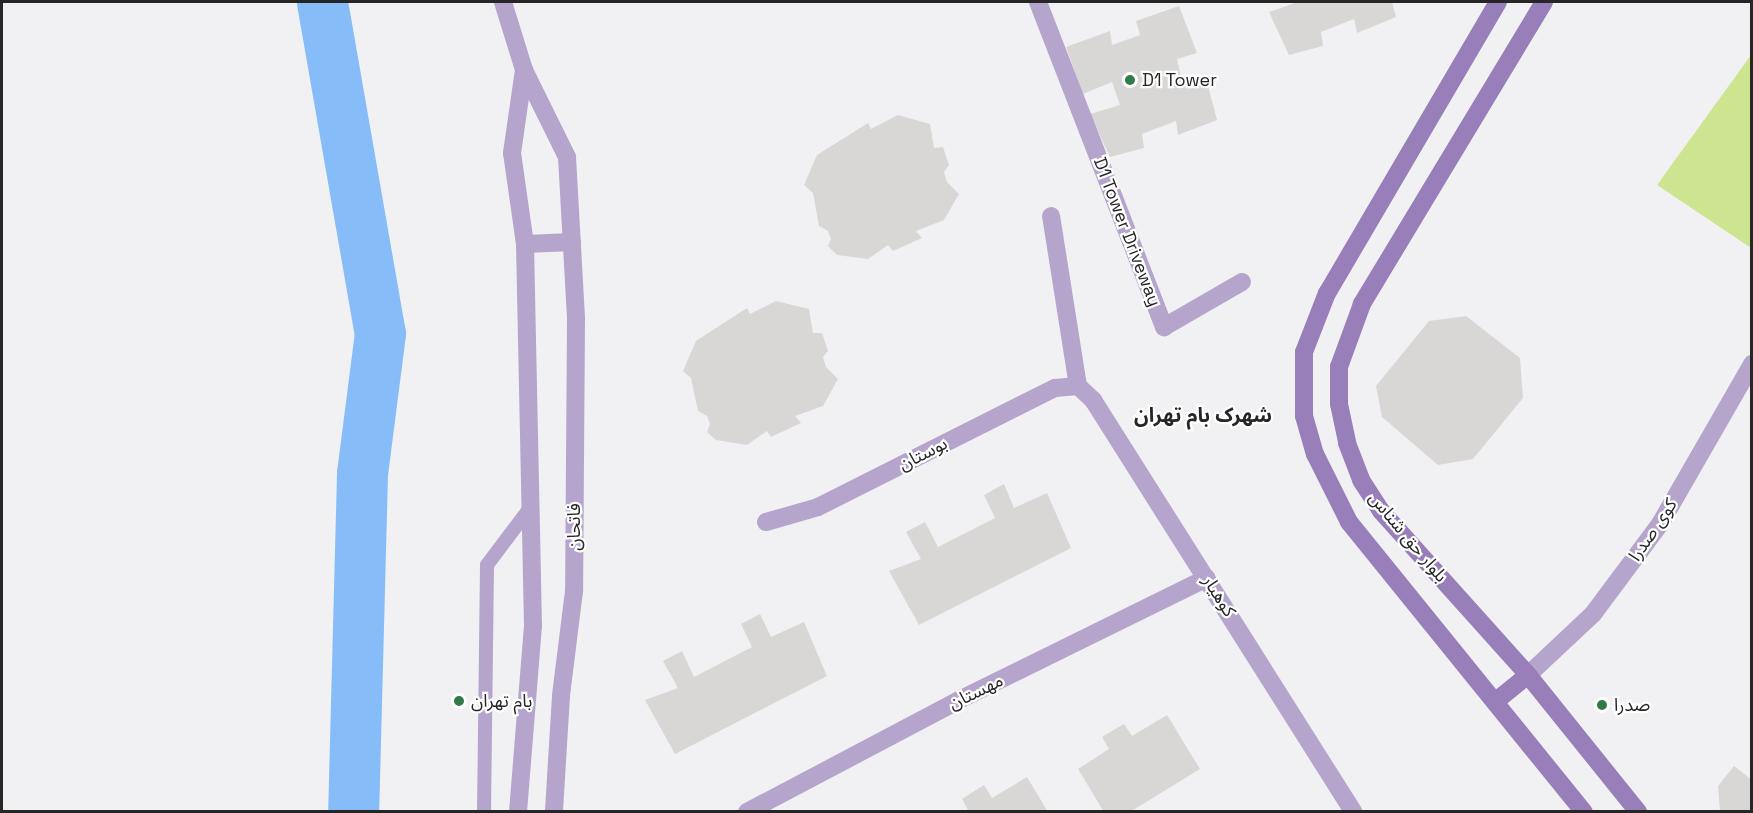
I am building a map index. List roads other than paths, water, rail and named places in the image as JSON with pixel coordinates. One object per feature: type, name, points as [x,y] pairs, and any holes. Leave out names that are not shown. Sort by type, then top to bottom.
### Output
[{"type":"main road","name":"بلوار حق شناس","points":[[1498,2],[1327,293],[1310,331],[1302,374],[1304,416],[1314,454],[1348,522],[1496,700],[1584,812]]},
{"type":"main road","name":"بلوار حق شناس","points":[[1544,2],[1362,304],[1339,367],[1339,404],[1345,433],[1361,480],[1381,511],[1528,675],[1638,812]]},
{"type":"main road","points":[[1496,700],[1528,675]]},
{"type":"street","name":"فاتحان","points":[[502,2],[524,70],[567,157],[576,319],[574,591],[561,696],[554,812]]},
{"type":"street","name":"D1 Tower Driveway","points":[[1038,2],[1164,327],[1242,282]]},
{"type":"street","name":"فاتحان","points":[[518,812],[533,626],[525,244],[512,153],[524,70]]},
{"type":"street","points":[[1051,216],[1078,386]]},
{"type":"street","points":[[525,244],[572,242]]},
{"type":"street","name":"کوی صدرا","points":[[1528,675],[1593,614],[1660,524],[1752,364]]},
{"type":"street","name":"بوستان","points":[[766,522],[818,507],[1055,388],[1078,386]]},
{"type":"street","name":"کوهیار","points":[[1078,386],[1093,400],[1353,812]]},
{"type":"street","name":"مهستان","points":[[747,812],[959,700],[1207,578]]},
{"type":"lane","points":[[484,812],[487,565],[530,508]]},
{"type":"waterway","points":[[322,2],[380,333],[362,474],[353,812]]},
{"type":"place","name":"D1 Tower","points":[[1130,80]]},
{"type":"place","name":"بام تهران","points":[[459,701]]},
{"type":"place","name":"صدرا","points":[[1602,705]]},
{"type":"district","name":"شهرک بام تهران","points":[[1203,415]]}]
